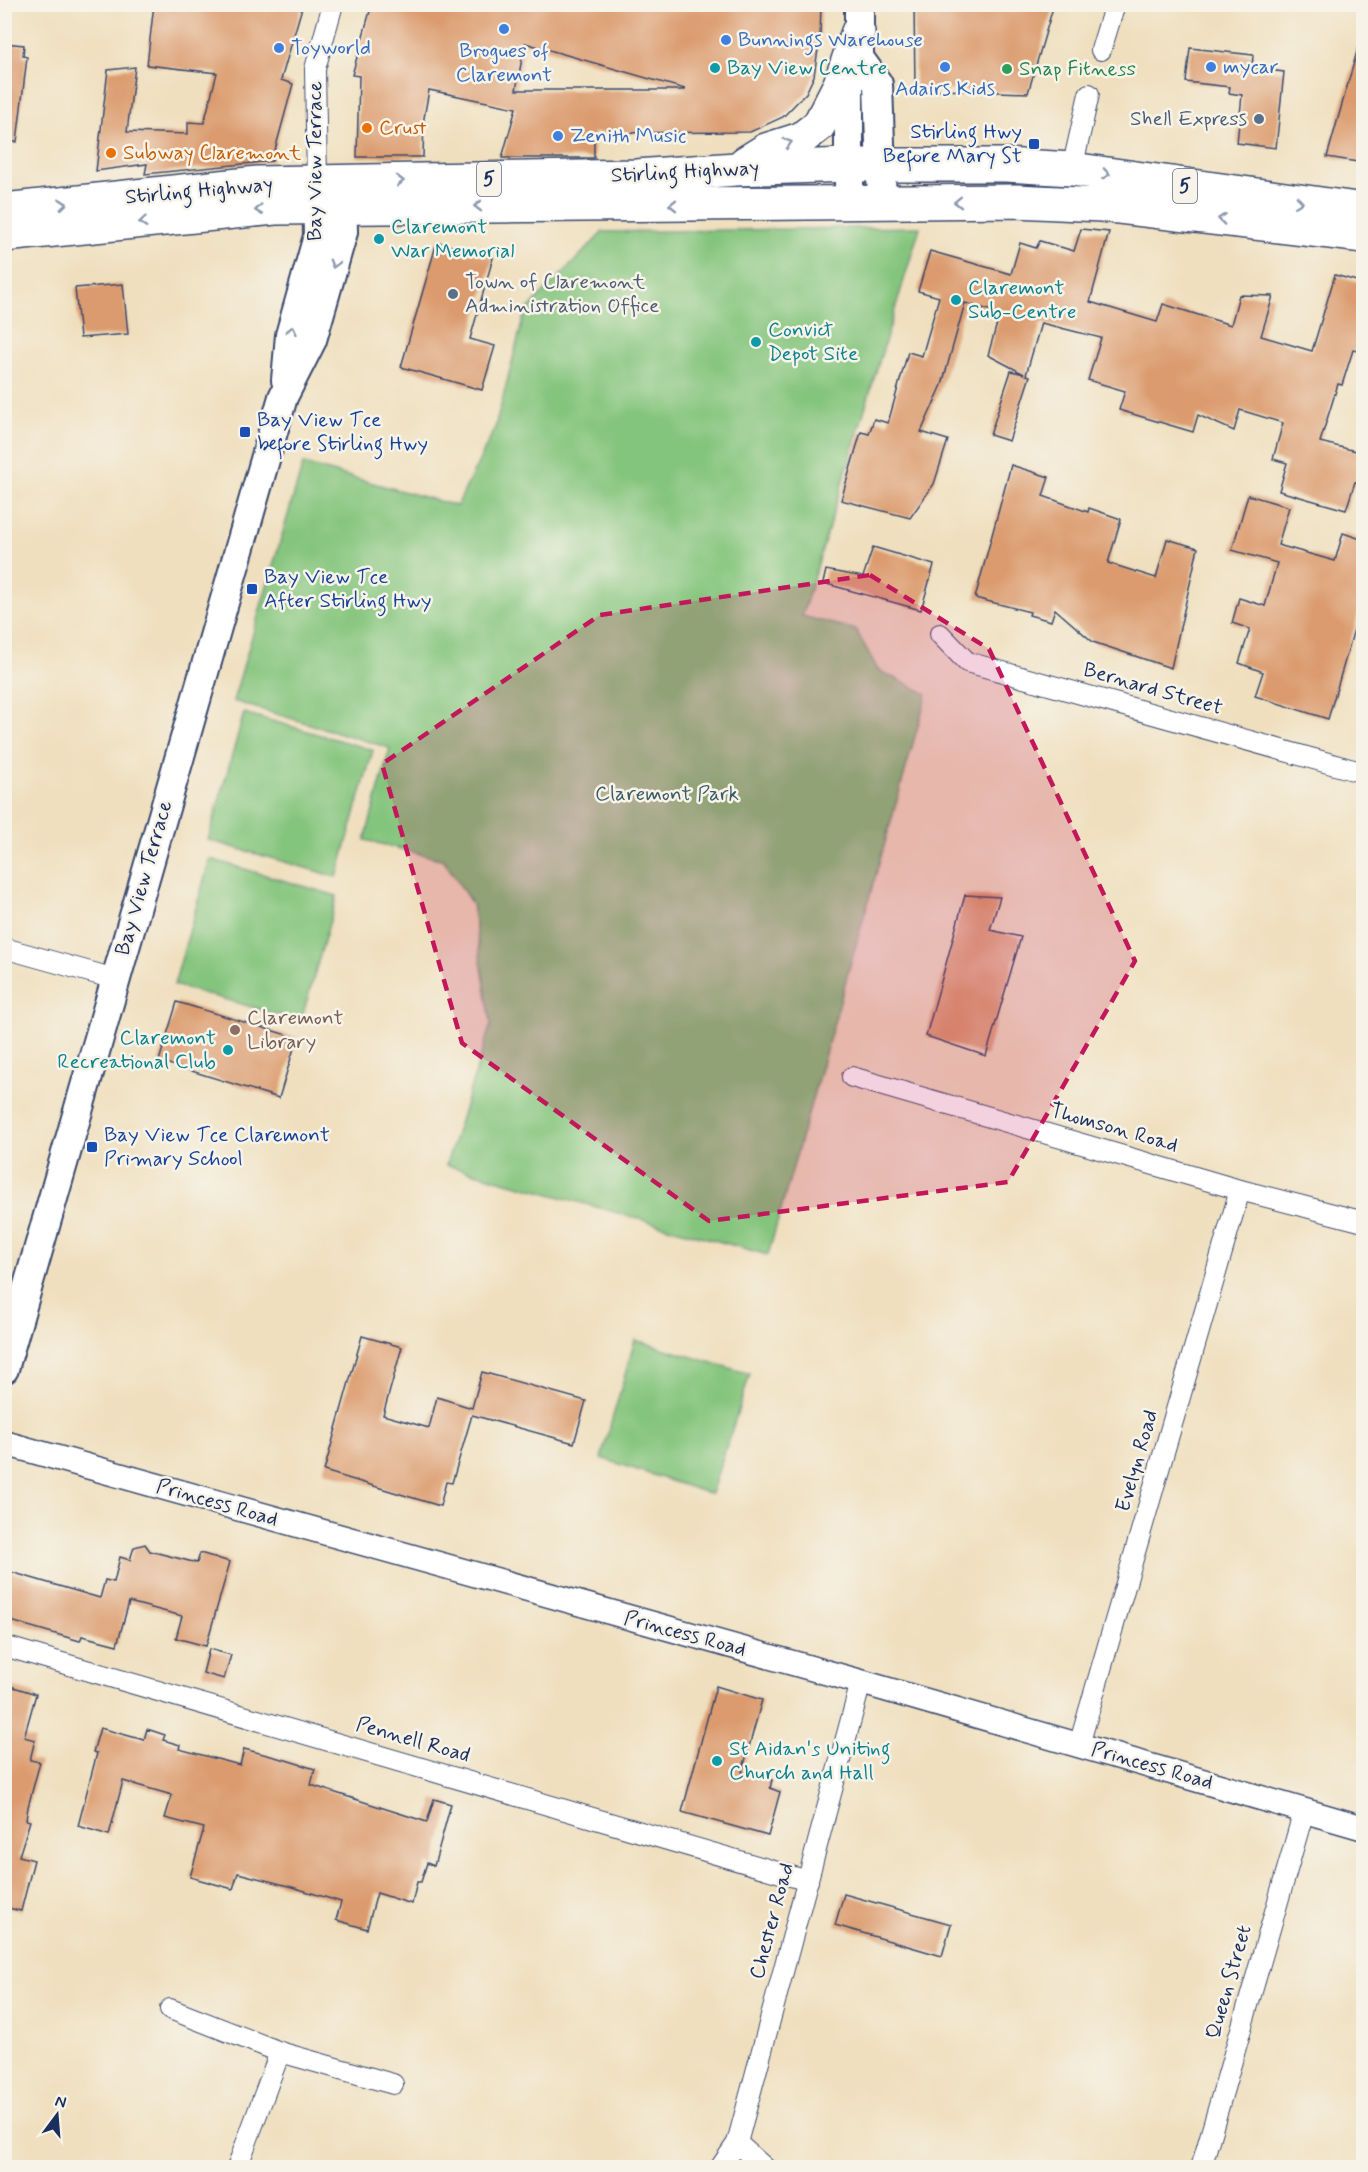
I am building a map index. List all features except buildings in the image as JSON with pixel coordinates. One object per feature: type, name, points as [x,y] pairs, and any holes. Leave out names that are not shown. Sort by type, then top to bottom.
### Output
[{"type":"highway","points":[[736,169],[766,150],[801,140],[819,125],[840,84],[859,31]]},
{"type":"highway","name":"Stirling Highway","points":[[4,235],[275,208],[330,195],[736,169],[848,165],[1006,165],[1072,169],[1364,210]]},
{"type":"highway","name":"Stirling Highway","points":[[4,210],[258,183],[330,195],[849,203],[1016,201],[1102,205],[1364,236]]},
{"type":"main road","points":[[849,203],[849,85],[859,31]]},
{"type":"main road","points":[[859,31],[878,84],[882,203]]},
{"type":"main road","name":"Bay View Terrace","points":[[4,1369],[286,388],[290,335],[330,195]]},
{"type":"street","name":"Bay View Terrace","points":[[330,195],[315,69],[333,4]]},
{"type":"street","points":[[1101,50],[1115,4]]},
{"type":"street","points":[[1072,169],[1089,94]]},
{"type":"street","name":"Bernard Street","points":[[940,634],[966,662],[1364,773]]},
{"type":"street","points":[[4,948],[115,979]]},
{"type":"street","name":"Thomson Road","points":[[852,1077],[1240,1190],[1364,1222]]},
{"type":"street","name":"Evelyn Road","points":[[1079,1745],[1240,1190]]},
{"type":"street","name":"Princess Road","points":[[4,1443],[861,1682],[1364,1828]]},
{"type":"street","name":"Pennell Road","points":[[4,1646],[808,1881]]},
{"type":"street","name":"Chester Road","points":[[720,2168],[737,2143],[861,1682]]},
{"type":"street","name":"Queen Street","points":[[1201,2168],[1304,1810]]},
{"type":"street","points":[[170,2009],[280,2052],[393,2084]]},
{"type":"street","points":[[237,2168],[280,2052]]},
{"type":"street","points":[[737,2143],[765,2168]]},
{"type":"highlighted area","points":[[870,575],[989,649],[1135,961],[1008,1182],[709,1221],[462,1043],[382,764],[600,615]]},
{"type":"green space","name":"Claremont Park","points":[[920,227],[802,616],[856,630],[878,670],[927,694],[768,1255],[446,1165],[491,1024],[472,904],[444,860],[365,840],[390,748],[233,701],[303,464],[457,506],[495,428],[525,312],[603,232]]},
{"type":"green space","points":[[244,713],[373,750],[337,877],[208,840]]},
{"type":"green space","points":[[210,859],[337,896],[301,1021],[174,985]]},
{"type":"green space","points":[[635,1340],[750,1374],[711,1494],[601,1458]]},
{"type":"place","name":"Brogues of Claremont","points":[[504,29]]},
{"type":"place","name":"Bunnings Warehouse","points":[[726,40]]},
{"type":"place","name":"Toyworld","points":[[279,48]]},
{"type":"place","name":"Adairs Kids","points":[[945,67]]},
{"type":"place","name":"mycar","points":[[1211,67]]},
{"type":"place","name":"Bay View Centre","points":[[715,68]]},
{"type":"place","name":"Snap Fitness","points":[[1007,69]]},
{"type":"place","name":"Shell Express","points":[[1259,119]]},
{"type":"place","name":"Crust","points":[[367,128]]},
{"type":"place","name":"Zenith Music","points":[[558,136]]},
{"type":"place","name":"Stirling Hwy Before Mary St","points":[[1034,144]]},
{"type":"place","name":"Subway Claremont","points":[[111,153]]},
{"type":"place","name":"Claremont War Memorial","points":[[379,239]]},
{"type":"place","name":"Town of Claremont Administration Office","points":[[453,294]]},
{"type":"place","name":"Claremont Sub-Centre","points":[[956,300]]},
{"type":"place","name":"Convict Depot Site","points":[[756,342]]},
{"type":"place","name":"Bay View Tce before Stirling Hwy","points":[[245,432]]},
{"type":"place","name":"Bay View Tce After Stirling Hwy","points":[[252,589]]},
{"type":"place","name":"Claremont Library","points":[[235,1030]]},
{"type":"place","name":"Claremont Recreational Club","points":[[228,1050]]},
{"type":"place","name":"Bay View Tce Claremont Primary School","points":[[92,1147]]},
{"type":"place","name":"St Aidan's Uniting Church and Hall","points":[[717,1761]]}]
